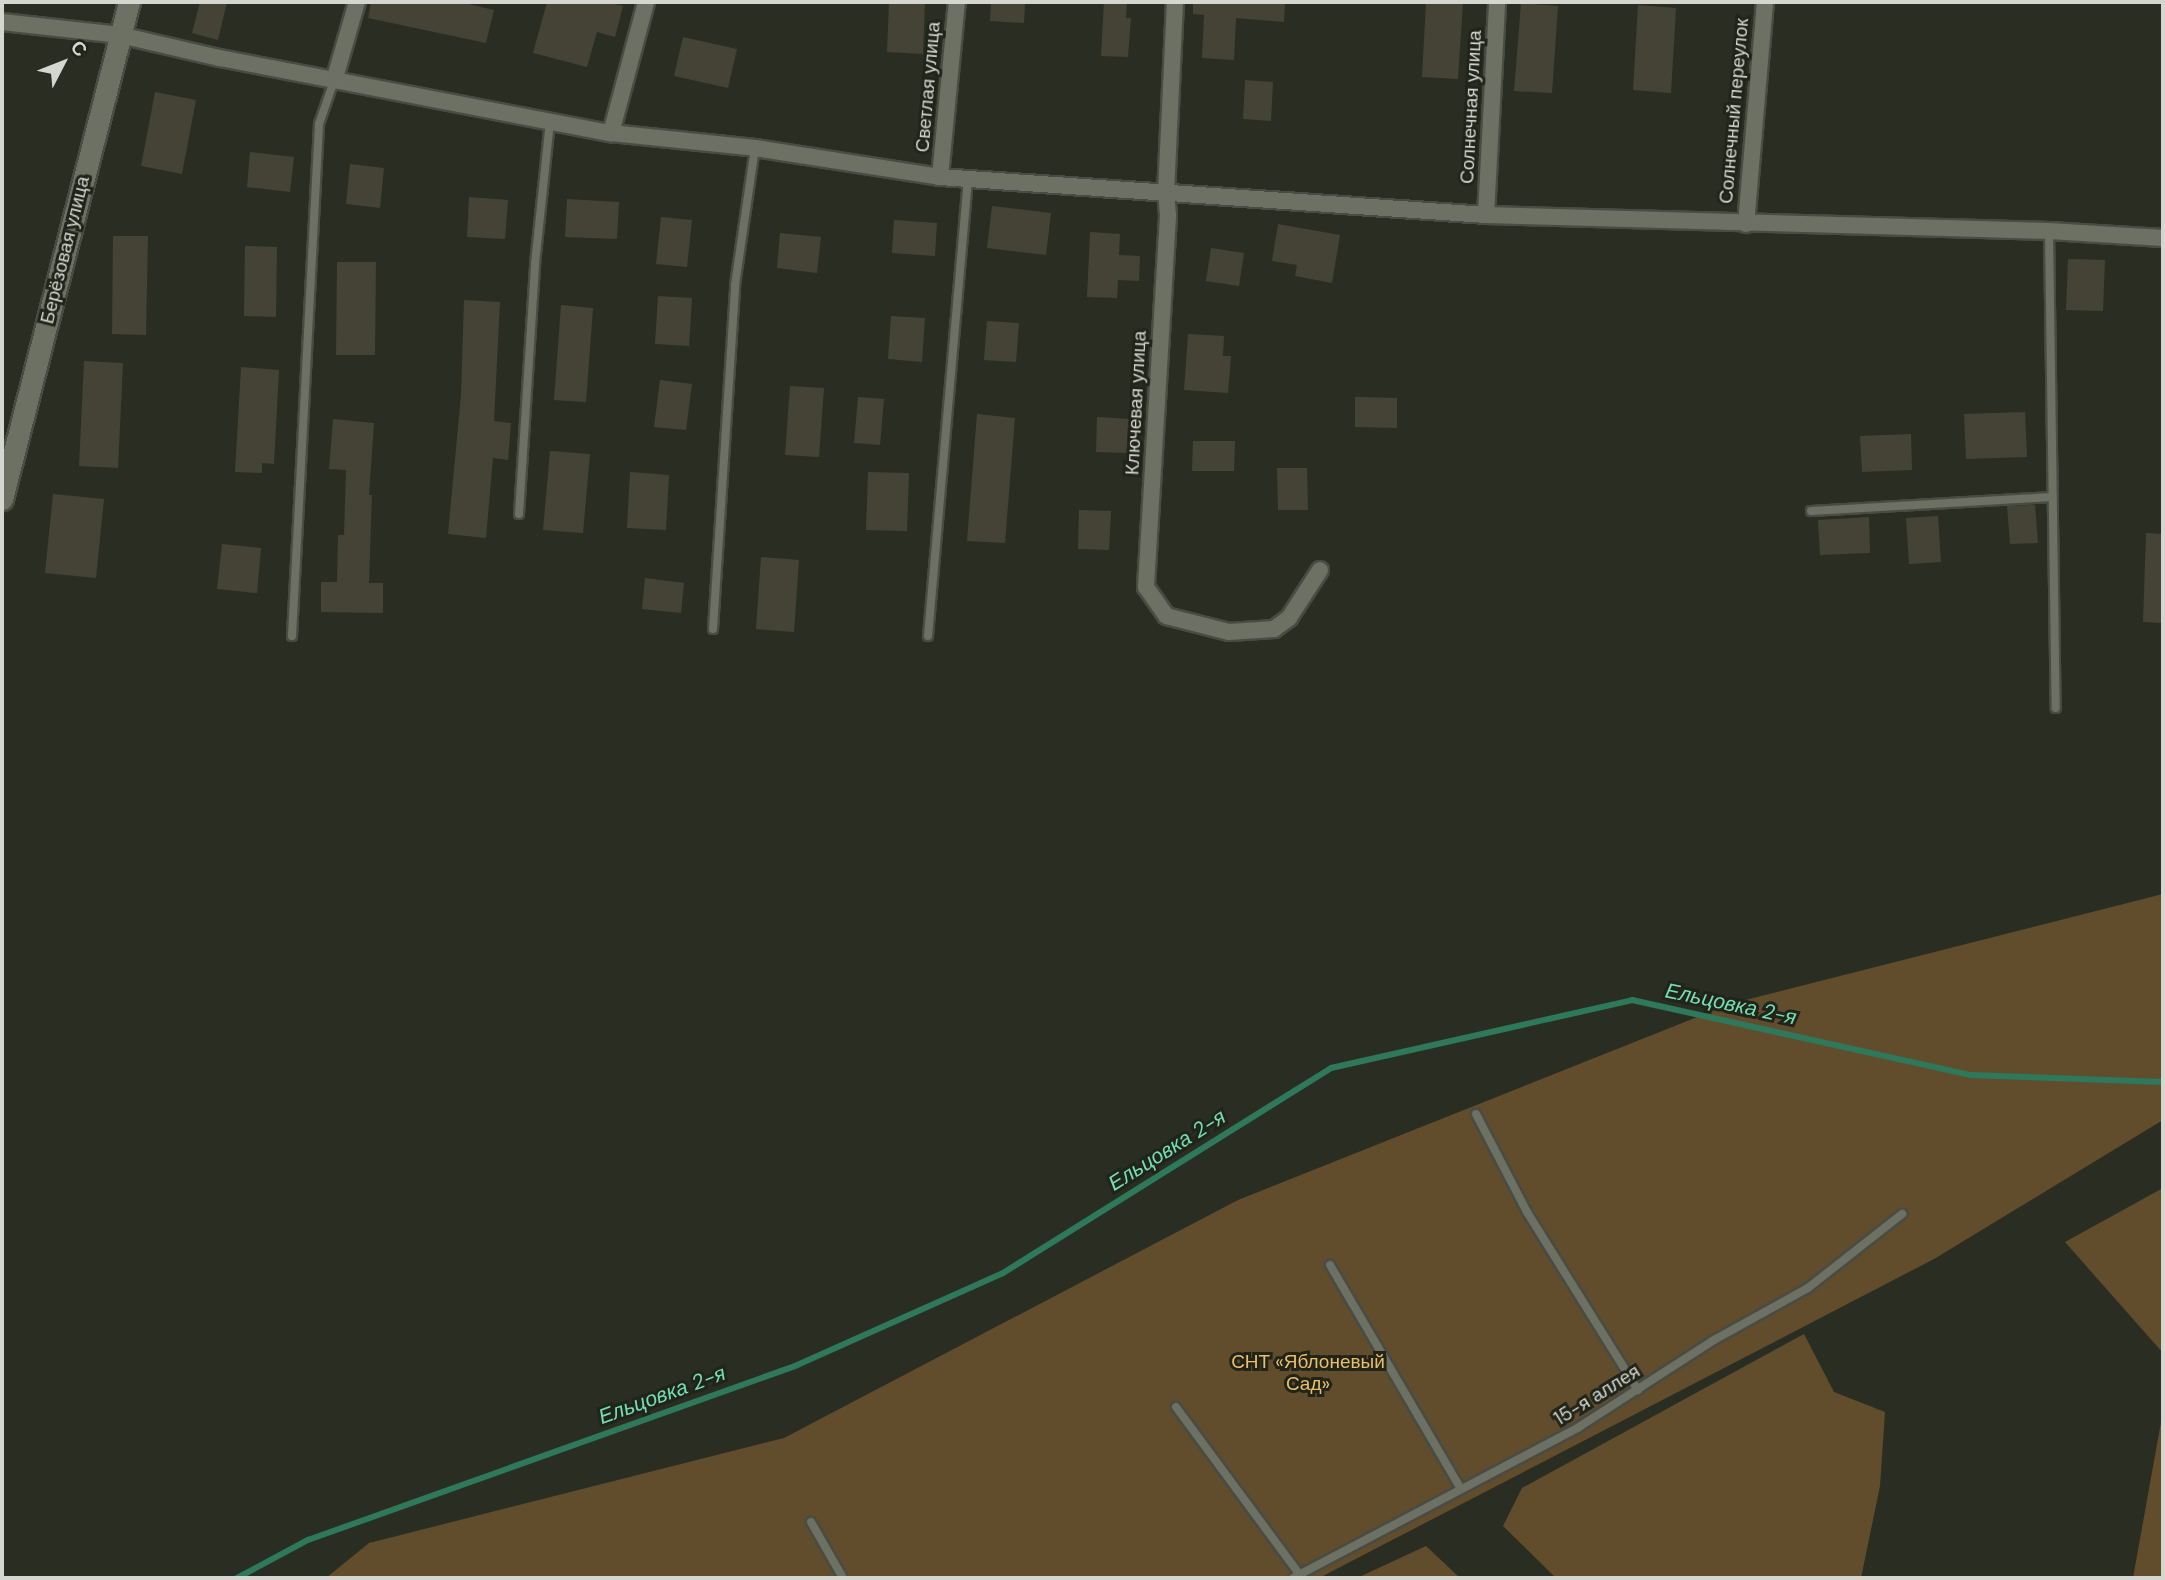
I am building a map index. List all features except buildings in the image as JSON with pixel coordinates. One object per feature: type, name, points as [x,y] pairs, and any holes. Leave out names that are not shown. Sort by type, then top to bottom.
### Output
[{"type":"main road","name":"Берёзовая улица","points":[[2,499],[129,2]]},
{"type":"street","points":[[334,81],[357,2]]},
{"type":"street","points":[[611,133],[646,2]]},
{"type":"street","name":"Светлая улица","points":[[940,177],[957,2]]},
{"type":"street","name":"Ключевая улица","points":[[1175,2],[1166,192],[1168,216],[1146,587],[1166,616],[1229,632],[1274,629],[1289,618],[1320,570]]},
{"type":"street","name":"Солнечная улица","points":[[1486,215],[1497,2]]},
{"type":"street","name":"Солнечный переулок","points":[[1746,224],[1765,2]]},
{"type":"street","points":[[2,22],[120,35],[334,81],[611,133],[755,148],[940,177],[1486,215],[2049,231],[2163,238]]},
{"type":"lane","points":[[292,636],[319,124],[334,81]]},
{"type":"lane","points":[[519,514],[535,264],[550,122]]},
{"type":"lane","points":[[713,629],[735,285],[755,148]]},
{"type":"lane","points":[[928,636],[968,179]]},
{"type":"lane","points":[[2049,231],[2056,708]]},
{"type":"lane","points":[[1811,511],[2053,497]]},
{"type":"lane","points":[[1476,1114],[1527,1212],[1638,1390]]},
{"type":"lane","name":"15-я аллея","points":[[1297,1576],[1579,1427],[1714,1340],[1808,1288],[1902,1214]]},
{"type":"lane","points":[[1330,1265],[1461,1489]]},
{"type":"lane","points":[[1176,1407],[1297,1576]]},
{"type":"lane","points":[[811,1522],[843,1578]]},
{"type":"green space","name":"СНТ «Яблоневый Сад»","points":[[2163,894],[2163,1120],[1934,1259],[1319,1578],[326,1578],[369,1543],[784,1438],[1238,1200],[1730,1004]]},
{"type":"green space","points":[[2163,1188],[2163,1353],[2065,1242]]},
{"type":"green space","points":[[1804,1334],[1834,1392],[1885,1412],[1880,1486],[1861,1578],[1556,1578],[1503,1526],[1522,1488]]},
{"type":"green space","points":[[2163,1411],[2163,1578],[2133,1578]]},
{"type":"green space","points":[[1426,1546],[1460,1578],[1357,1578]]},
{"type":"waterway","name":"Ельцовка 2-я","points":[[237,1578],[308,1540],[795,1366],[1003,1273],[1331,1068],[1632,1000],[1970,1075],[2163,1082]]}]
